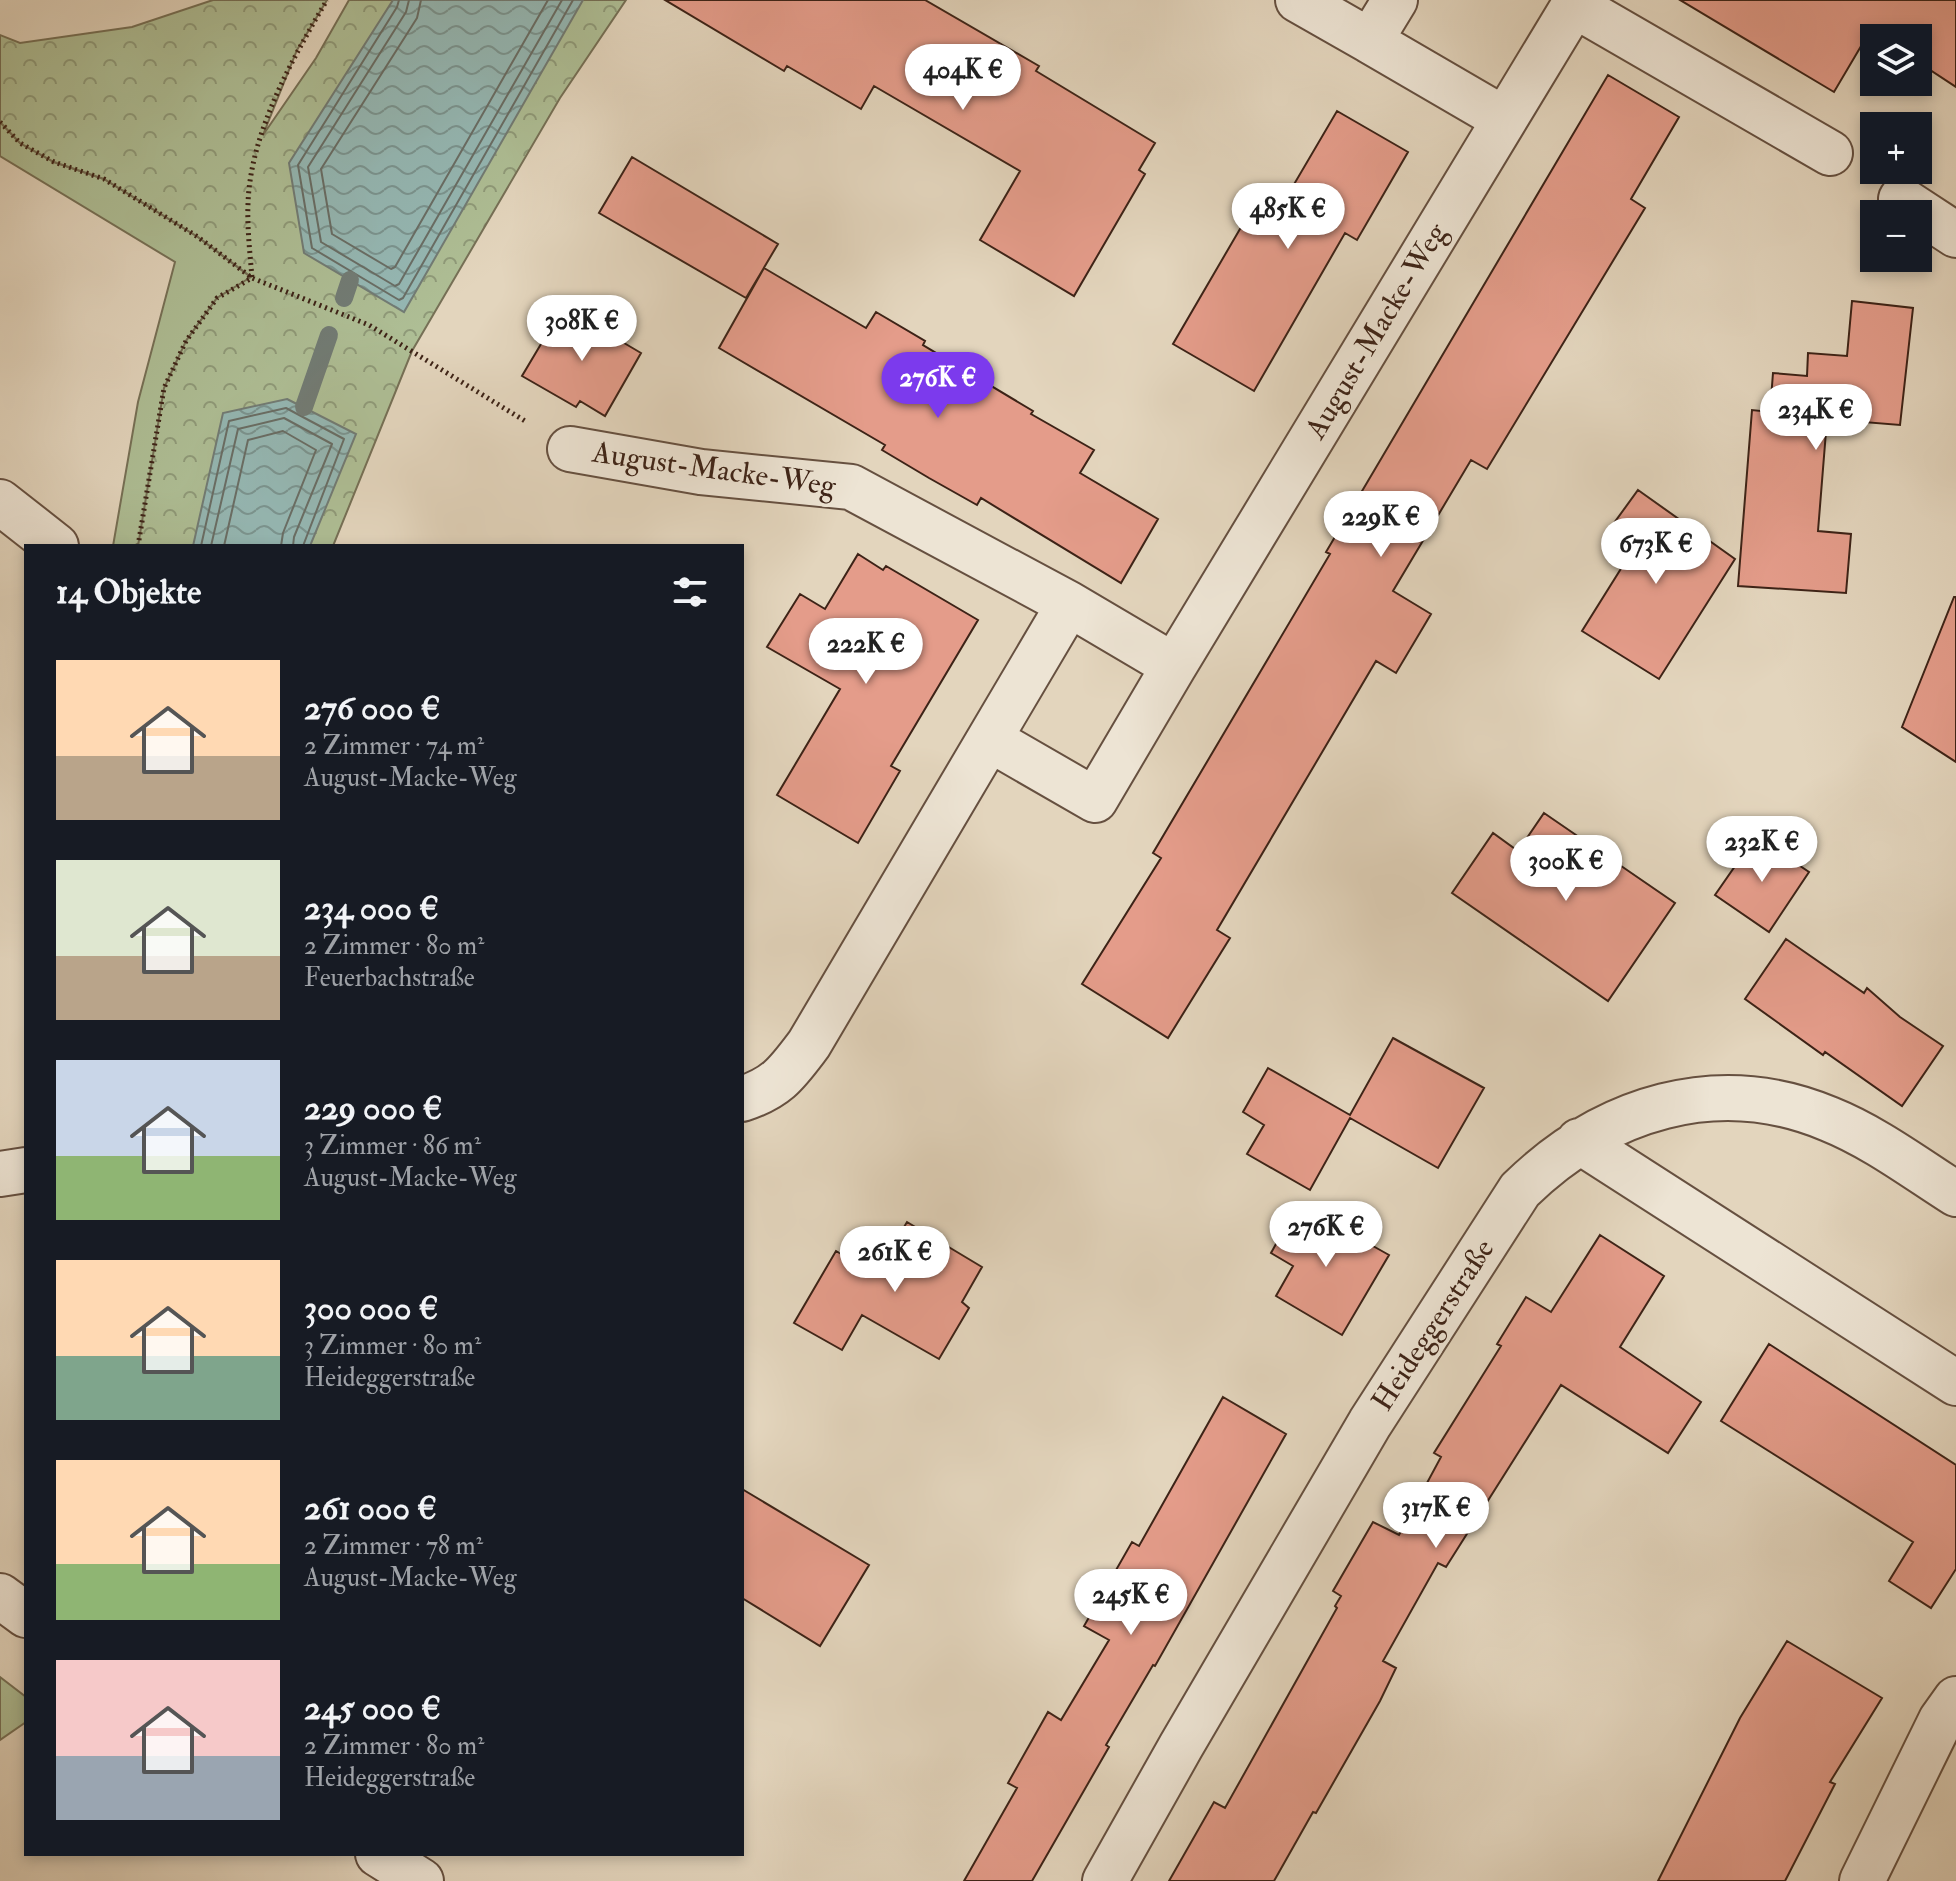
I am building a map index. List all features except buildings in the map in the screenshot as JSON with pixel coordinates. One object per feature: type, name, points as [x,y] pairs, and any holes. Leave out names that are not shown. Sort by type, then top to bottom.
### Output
[{"type":"street","points":[[1298,0],[1504,119]]},
{"type":"street","points":[[1370,41],[1395,0]]},
{"type":"street","name":"August-Macke-Weg","points":[[991,740],[1095,800],[1504,119],[1570,3],[1830,153]]},
{"type":"street","points":[[1901,199],[1956,235]]},
{"type":"street","name":"August-Macke-Weg","points":[[570,449],[701,472],[851,487],[1069,604],[1174,666]]},
{"type":"street","points":[[0,502],[53,544]]},
{"type":"street","points":[[744,1098],[766,1091],[789,1071],[809,1044],[1069,604]]},
{"type":"street","name":"Heideggerstraße","points":[[1105,1881],[1370,1423],[1520,1190],[1547,1164],[1611,1123],[1647,1110],[1684,1102],[1733,1098],[1782,1104],[1829,1118],[1956,1194]]},
{"type":"street","points":[[1579,1141],[1956,1383]]},
{"type":"street","points":[[0,1174],[24,1170]]},
{"type":"street","points":[[0,1596],[24,1614]]},
{"type":"street","points":[[1862,1881],[1941,1720],[1956,1699]]},
{"type":"street","points":[[381,1856],[421,1881]]},
{"type":"path","points":[[252,278],[248,202],[260,140],[297,50],[327,0]]},
{"type":"path","points":[[0,122],[20,143],[54,162],[104,179],[198,237],[252,278],[369,325],[570,449]]},
{"type":"path","points":[[138,544],[164,388],[186,341],[217,298],[252,278]]},
{"type":"green space","points":[[213,0],[327,0],[297,50],[263,135],[316,58],[349,0],[626,0],[560,98],[412,351],[334,544],[138,544],[164,388],[186,341],[217,298],[251,277],[198,237],[104,179],[54,162],[20,143],[0,122],[0,35],[20,43],[132,27]]},
{"type":"green space","points":[[0,122],[20,143],[54,162],[104,179],[198,237],[252,278],[217,298],[186,341],[138,544],[113,544],[138,402],[175,262],[0,156]]},
{"type":"green space","points":[[0,1677],[24,1695],[24,1723],[0,1740]]},
{"type":"water","points":[[393,0],[583,0],[404,312],[304,253],[289,163]]},
{"type":"water","points":[[287,399],[356,434],[311,544],[193,544],[223,413]]},
{"type":"waterway","points":[[344,298],[350,280]]},
{"type":"waterway","points":[[304,407],[329,335]]}]
